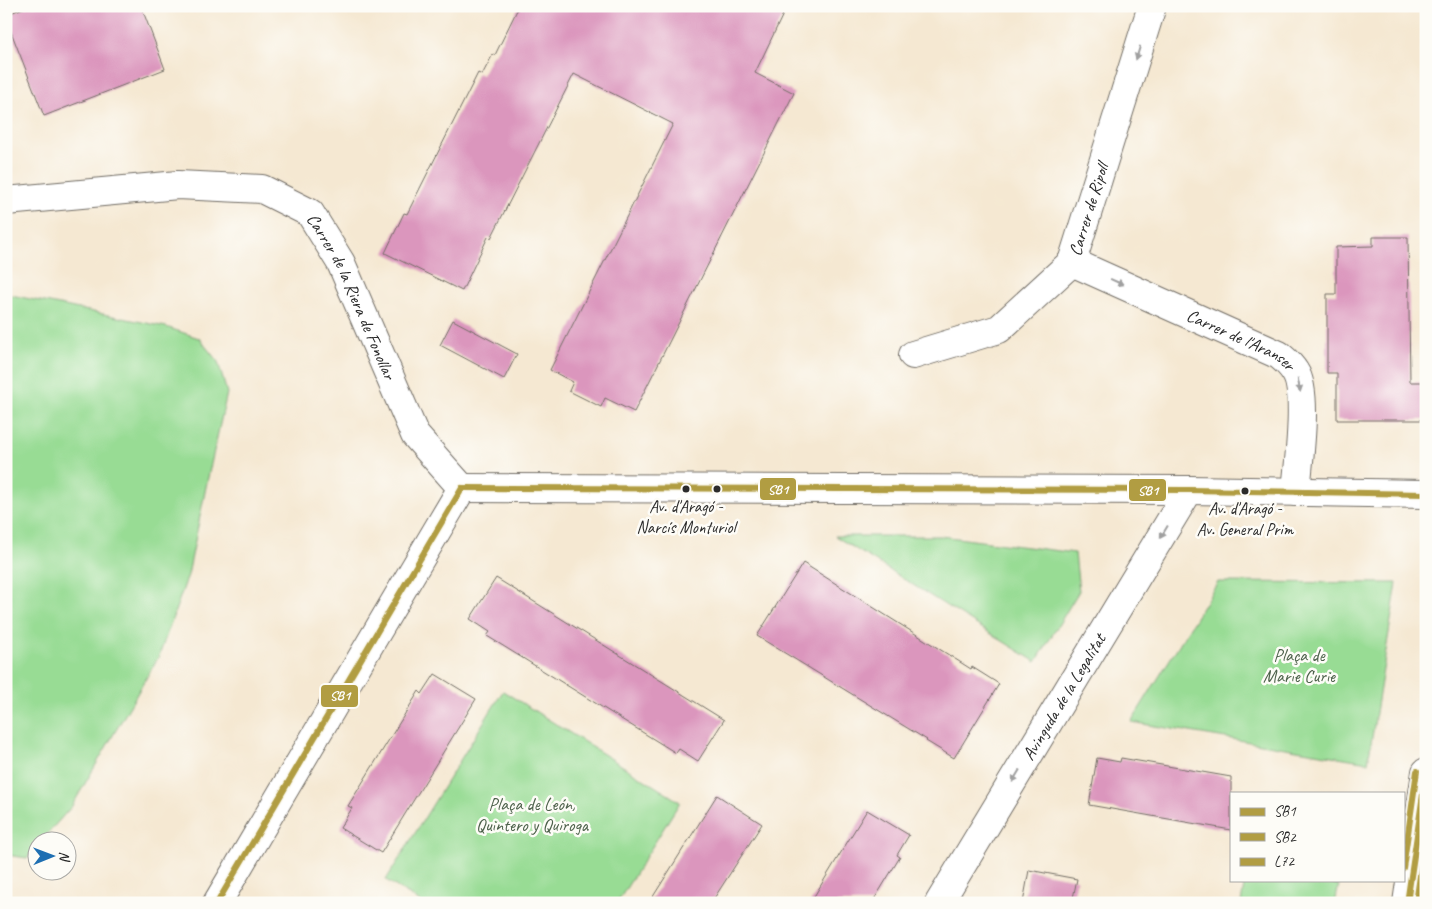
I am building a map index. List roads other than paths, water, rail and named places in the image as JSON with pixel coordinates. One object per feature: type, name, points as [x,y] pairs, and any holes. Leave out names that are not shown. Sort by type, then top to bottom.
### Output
[{"type":"street","name":"Carrer de Ripoll","points":[[913,355],[999,329],[1072,262],[1152,6]]},
{"type":"street","name":"Carrer de la Riera de Fonollar","points":[[6,201],[178,185],[262,189],[310,213],[341,263],[415,435],[462,488]]},
{"type":"street","name":"Carrer de l'Aranser","points":[[1072,262],[1279,355],[1289,364],[1296,372],[1300,383],[1302,415],[1296,492]]},
{"type":"street","points":[[216,903],[462,488],[1189,490],[1426,494]]},
{"type":"street","name":"Avinguda de la Legalitat","points":[[939,903],[1189,490]]},
{"type":"street","points":[[1407,903],[1426,772]]},
{"type":"place","name":"Av. d'Aragó - Narcís Monturiol","points":[[686,489]]},
{"type":"place","name":"Av. d'Aragó - Av. General Prim","points":[[1245,491]]},
{"type":"park label","name":"Plaça de Marie Curie","points":[[1299,665]]},
{"type":"park label","name":"Plaça de León, Quintero y Quiroga","points":[[532,814]]}]
